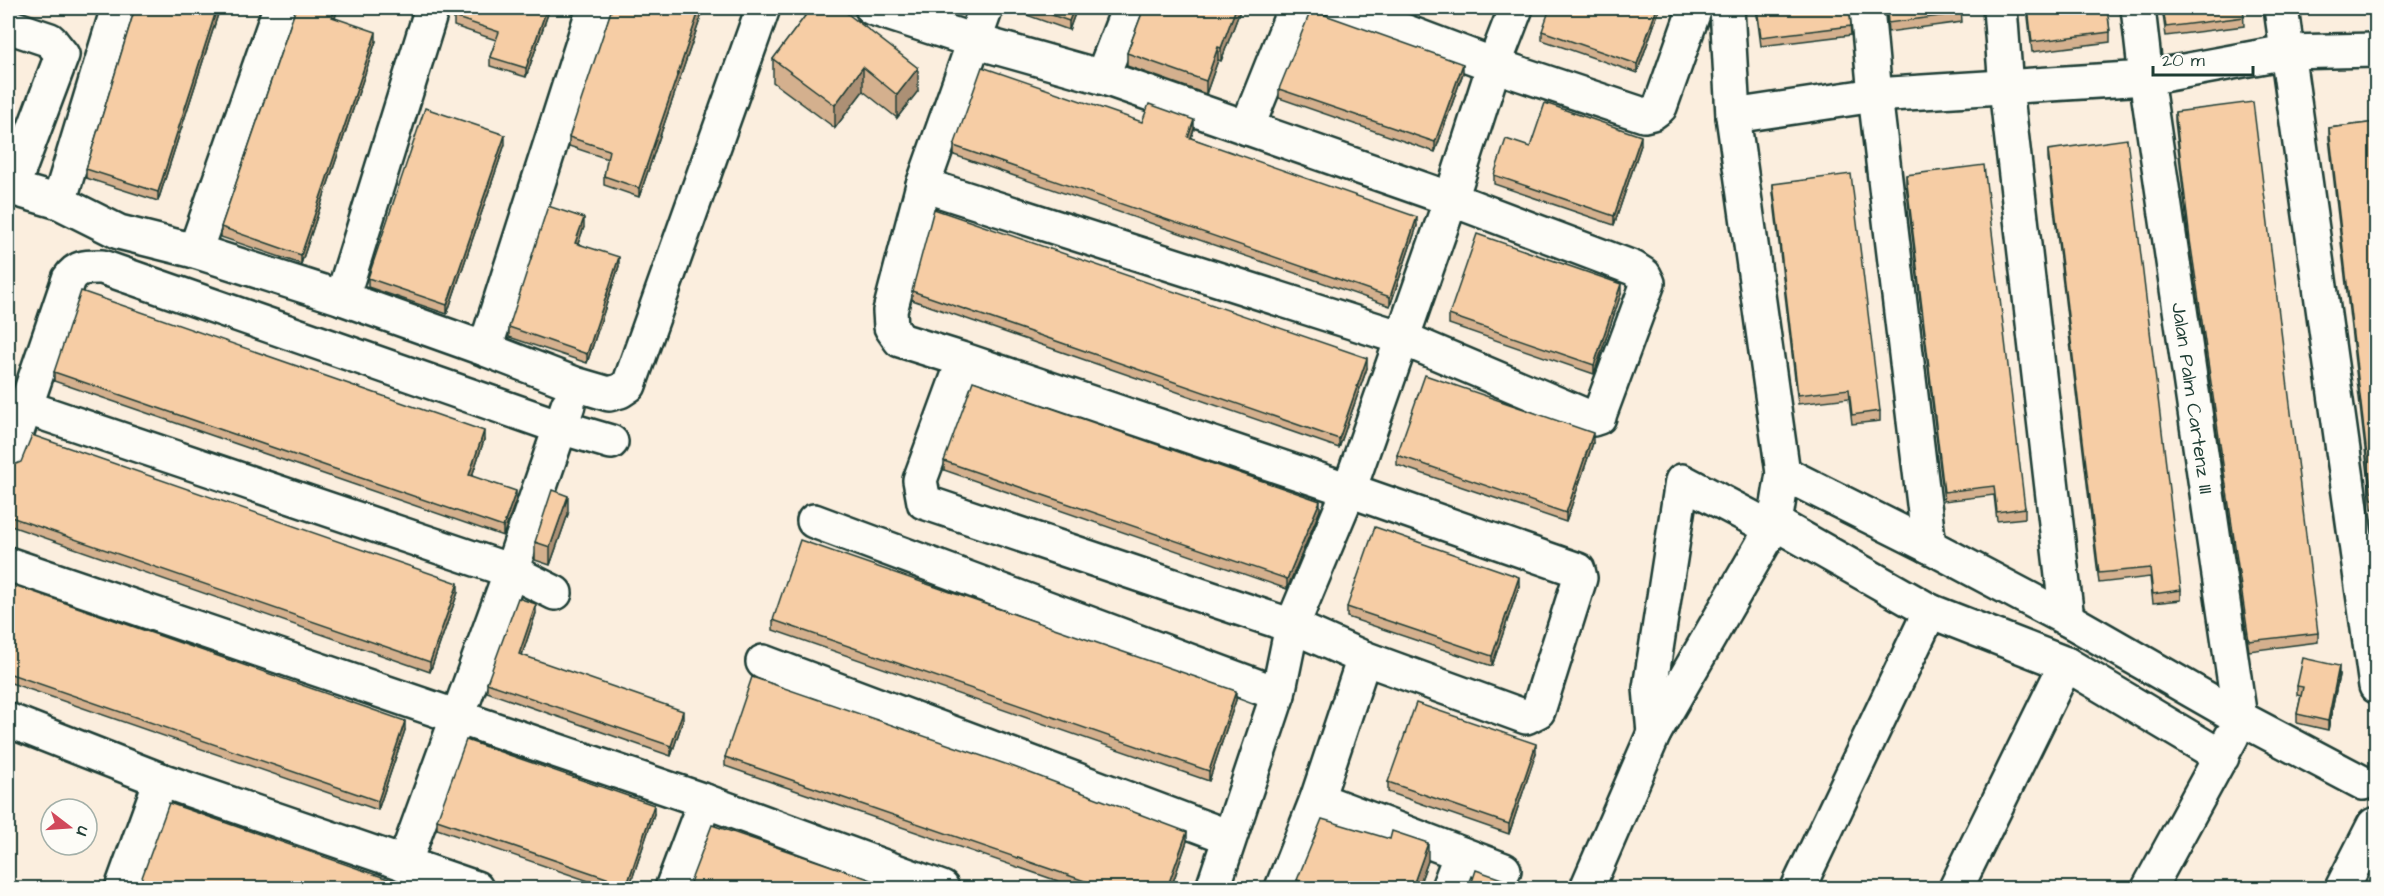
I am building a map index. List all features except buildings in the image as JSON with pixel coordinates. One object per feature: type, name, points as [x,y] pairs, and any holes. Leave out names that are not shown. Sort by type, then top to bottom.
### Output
[{"type":"street","points":[[59,202],[118,8]]},
{"type":"street","points":[[195,251],[280,8]]},
{"type":"street","points":[[342,298],[432,8]]},
{"type":"street","points":[[485,349],[594,8]]},
{"type":"street","points":[[8,26],[50,40],[62,55],[10,187],[59,202],[119,232],[195,251],[342,298],[575,384],[609,394],[629,385],[763,8]]},
{"type":"street","points":[[872,8],[974,41],[1102,77],[1451,200],[1633,268],[1644,275],[1648,283],[1599,417],[1593,419],[1402,338],[923,185]]},
{"type":"street","points":[[964,360],[920,480],[924,502],[1292,626],[1364,658],[1526,717],[1538,711],[1580,578],[1578,570],[1349,490],[964,360],[900,340],[891,327],[890,311],[923,185],[986,8]]},
{"type":"street","points":[[1102,77],[1129,8]]},
{"type":"street","points":[[1247,128],[1295,8]]},
{"type":"street","points":[[1343,8],[1494,65],[1644,115],[1660,107],[1695,8]]},
{"type":"street","points":[[1213,888],[1278,694],[1292,626],[1349,490],[1451,200],[1494,65],[1515,8]]},
{"type":"street","points":[[1587,888],[1654,733],[1773,525],[1783,473],[1733,116],[1727,8]]},
{"type":"street","points":[[1867,8],[1875,95],[1929,546]]},
{"type":"street","points":[[2000,8],[2006,88],[2067,619]]},
{"type":"street","name":"Jalan Palm Cartenz III","points":[[2138,8],[2146,78],[2240,718]]},
{"type":"street","points":[[2281,8],[2376,686]]},
{"type":"street","points":[[1733,116],[1875,95],[2146,78],[2286,52],[2376,50]]},
{"type":"street","points":[[102,267],[119,232]]},
{"type":"street","points":[[8,458],[69,279],[74,271],[81,267],[102,267],[560,427],[611,442]]},
{"type":"street","points":[[404,864],[456,716],[511,571],[575,384]]},
{"type":"street","points":[[25,408],[511,571],[555,593]]},
{"type":"street","points":[[1783,473],[1929,546],[2067,619],[2240,718],[2370,778],[2357,798],[2361,814],[2375,825],[2342,888]]},
{"type":"street","points":[[1654,733],[1650,688],[1682,481],[1773,525],[1930,611],[2066,664],[2222,757]]},
{"type":"street","points":[[814,521],[1278,694]]},
{"type":"street","points":[[8,564],[705,801],[942,888]]},
{"type":"street","points":[[1798,888],[1930,611]]},
{"type":"street","points":[[1282,888],[1317,799],[1364,658]]},
{"type":"street","points":[[763,662],[1229,837]]},
{"type":"street","points":[[1956,888],[2066,664]]},
{"type":"street","points":[[2149,888],[2222,757],[2240,718]]},
{"type":"street","points":[[8,720],[161,780],[462,886]]},
{"type":"street","points":[[122,888],[161,780]]},
{"type":"street","points":[[1317,799],[1504,870]]},
{"type":"street","points":[[672,888],[705,801]]},
{"type":"street","points":[[1448,888],[1461,854]]}]
